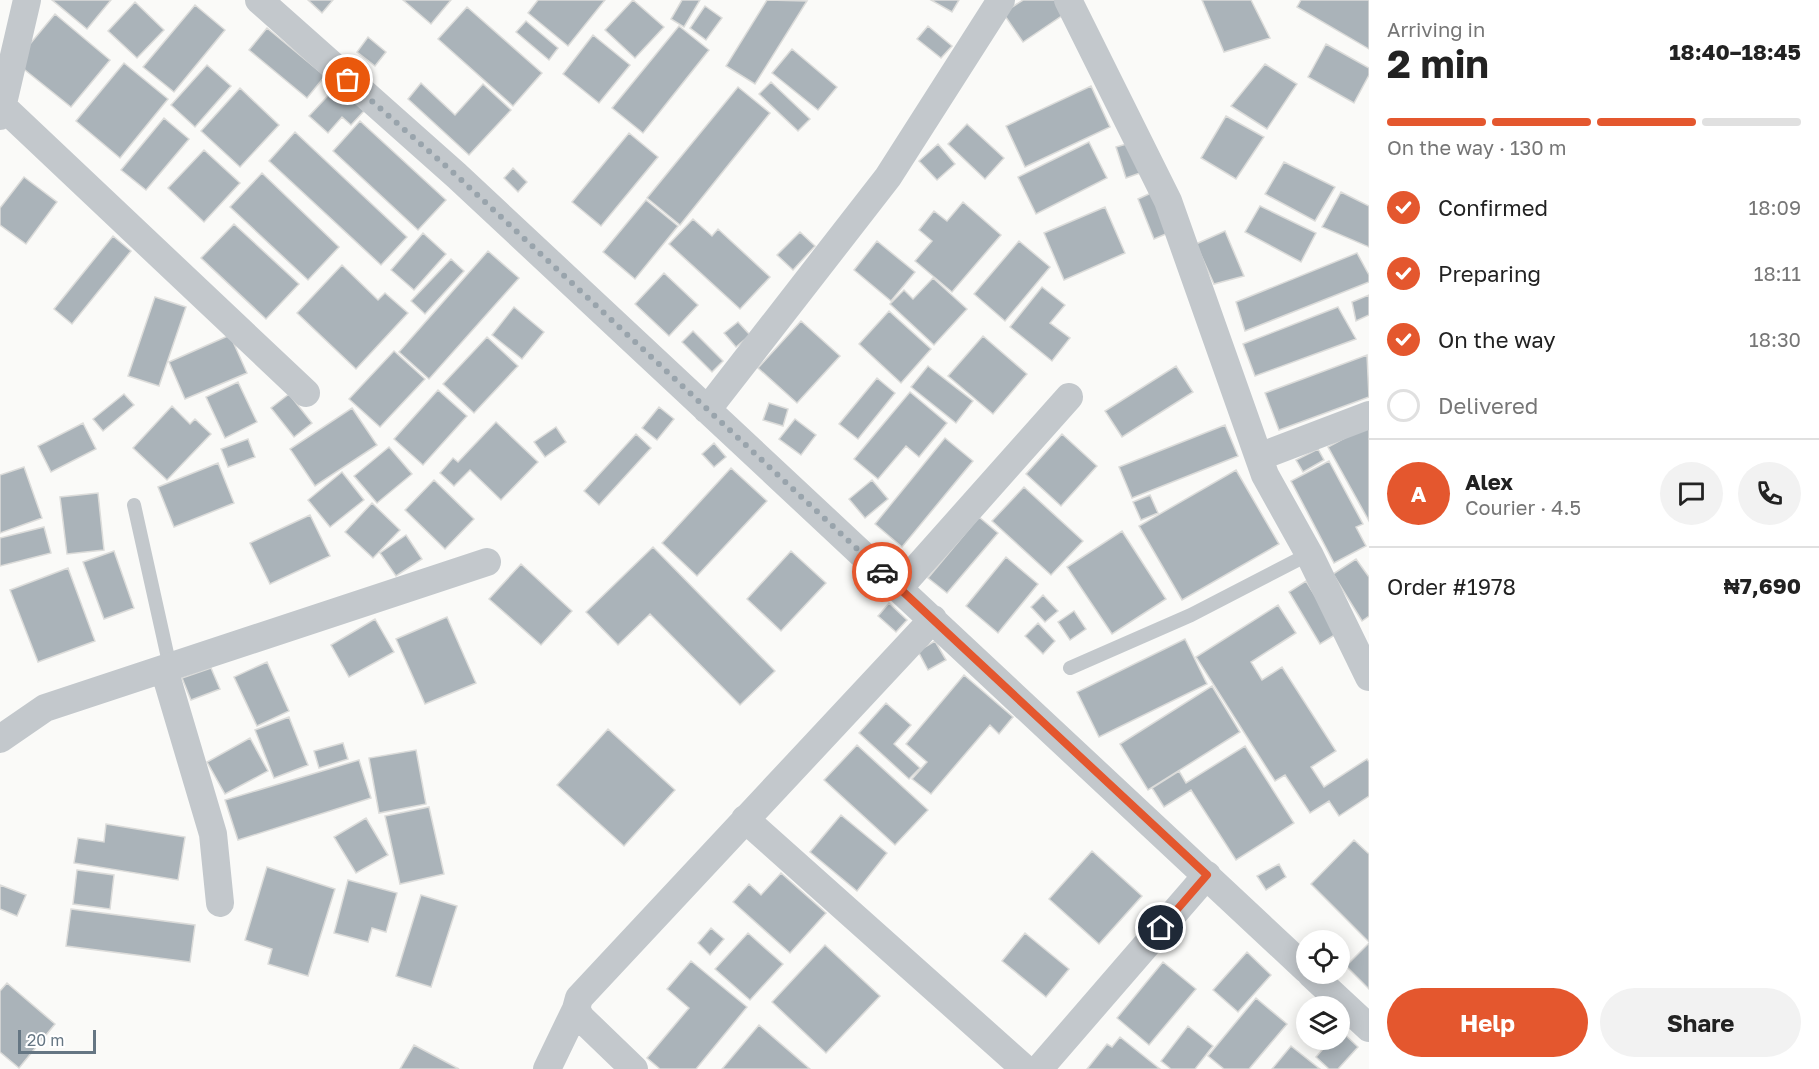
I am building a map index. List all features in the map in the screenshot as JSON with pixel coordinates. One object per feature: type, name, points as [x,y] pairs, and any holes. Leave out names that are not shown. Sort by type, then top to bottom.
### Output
[{"type":"street","points":[[27,0],[1,111],[306,393]]},
{"type":"street","points":[[259,0],[456,175],[1296,960]]},
{"type":"street","points":[[707,410],[888,177],[1001,0]]},
{"type":"street","points":[[1068,0],[1164,191],[1265,475],[1309,554],[1369,676]]},
{"type":"street","points":[[899,588],[1069,397]]},
{"type":"street","points":[[1259,457],[1369,415]]},
{"type":"street","points":[[0,739],[45,708],[487,562]]},
{"type":"street","points":[[547,1069],[584,990],[933,620]]},
{"type":"street","points":[[167,668],[213,834],[220,903]]},
{"type":"street","points":[[745,819],[1024,1069]]},
{"type":"street","points":[[1039,1069],[1207,875]]},
{"type":"street","points":[[1322,984],[1369,1028]]},
{"type":"street","points":[[576,1009],[588,1027],[634,1069]]},
{"type":"lane","points":[[134,505],[167,668]]},
{"type":"lane","points":[[1070,668],[1191,615],[1309,554]]},
{"type":"building","points":[[52,0],[111,0],[87,29]]},
{"type":"building","points":[[308,0],[333,0],[322,13]]},
{"type":"building","points":[[403,0],[451,0],[431,24]]},
{"type":"building","points":[[538,0],[605,0],[568,46],[528,13]]},
{"type":"building","points":[[633,0],[664,27],[635,58],[605,30]]},
{"type":"building","points":[[682,0],[700,0],[684,27],[671,19]]},
{"type":"building","points":[[767,0],[807,1],[755,84],[726,66]]},
{"type":"building","points":[[931,0],[959,0],[952,12]]},
{"type":"building","points":[[1023,0],[1057,0],[1066,13],[1023,42],[1003,13]]},
{"type":"building","points":[[1202,0],[1251,0],[1270,38],[1224,52]]},
{"type":"building","points":[[1301,0],[1369,0],[1369,49],[1297,7]]},
{"type":"building","points":[[135,2],[164,30],[137,58],[108,31]]},
{"type":"building","points":[[195,5],[225,30],[174,92],[143,67]]},
{"type":"building","points":[[705,6],[722,18],[706,40],[690,28]]},
{"type":"building","points":[[467,7],[542,73],[513,106],[438,39]]},
{"type":"building","points":[[55,14],[110,60],[71,107],[15,62]]},
{"type":"building","points":[[526,21],[558,48],[549,60],[516,32]]},
{"type":"building","points":[[679,26],[709,50],[643,133],[612,108]]},
{"type":"building","points":[[928,26],[952,46],[941,58],[917,39]]},
{"type":"building","points":[[267,28],[325,76],[307,98],[249,50]]},
{"type":"building","points":[[593,35],[630,65],[599,103],[563,74]]},
{"type":"building","points":[[368,37],[386,52],[375,66],[357,52]]},
{"type":"building","points":[[1326,44],[1369,68],[1369,75],[1354,103],[1308,77]]},
{"type":"building","points":[[792,49],[837,87],[818,110],[772,73]]},
{"type":"building","points":[[124,63],[168,99],[120,158],[76,121]]},
{"type":"building","points":[[1265,64],[1297,84],[1267,129],[1231,106]]},
{"type":"building","points":[[207,65],[231,86],[195,127],[171,105]]},
{"type":"building","points":[[771,82],[810,119],[798,131],[759,94]]},
{"type":"building","points":[[421,83],[455,115],[483,84],[511,110],[469,155],[408,99]]},
{"type":"building","points":[[337,86],[364,111],[351,125],[342,117],[328,133],[309,116]]},
{"type":"building","points":[[1091,86],[1110,127],[1025,167],[1006,126]]},
{"type":"building","points":[[738,87],[770,113],[680,225],[647,198]]},
{"type":"building","points":[[240,88],[279,125],[240,167],[201,131]]},
{"type":"building","points":[[1226,116],[1264,137],[1236,179],[1201,158]]},
{"type":"building","points":[[164,118],[189,139],[146,190],[121,170]]},
{"type":"building","points":[[360,121],[446,200],[418,230],[333,151]]},
{"type":"building","points":[[967,124],[1004,158],[985,179],[948,144]]},
{"type":"building","points":[[295,132],[407,237],[381,265],[269,161]]},
{"type":"building","points":[[629,133],[658,157],[601,226],[572,202]]},
{"type":"building","points":[[1089,142],[1107,178],[1036,214],[1018,177]]},
{"type":"building","points":[[1130,143],[1140,173],[1126,178],[1116,147]]},
{"type":"building","points":[[938,144],[955,164],[937,180],[919,161]]},
{"type":"building","points":[[204,150],[240,183],[204,222],[168,188]]},
{"type":"building","points":[[1284,162],[1335,187],[1315,221],[1265,194]]},
{"type":"building","points":[[513,168],[527,182],[518,192],[504,178]]},
{"type":"building","points":[[262,173],[339,247],[308,280],[230,207]]},
{"type":"building","points":[[24,177],[57,202],[26,244],[0,225],[0,208]]},
{"type":"building","points":[[1341,192],[1369,206],[1369,247],[1322,227]]},
{"type":"building","points":[[1151,193],[1168,233],[1154,239],[1138,199]]},
{"type":"building","points":[[646,200],[678,226],[635,279],[603,252]]},
{"type":"building","points":[[963,202],[1001,235],[952,292],[915,261],[932,241],[919,230],[934,211],[947,221]]},
{"type":"building","points":[[1260,206],[1316,233],[1301,262],[1245,232]]},
{"type":"building","points":[[1105,207],[1125,253],[1064,280],[1044,233]]},
{"type":"building","points":[[693,219],[712,236],[718,229],[770,277],[740,309],[669,244]]},
{"type":"building","points":[[234,224],[299,284],[266,319],[201,258]]},
{"type":"building","points":[[1225,231],[1244,276],[1214,284],[1196,244]]},
{"type":"building","points":[[800,232],[815,246],[793,270],[777,255]]},
{"type":"building","points":[[423,233],[446,254],[414,290],[391,270]]},
{"type":"building","points":[[113,236],[131,251],[72,324],[54,309]]},
{"type":"building","points":[[877,241],[915,272],[891,301],[854,270]]},
{"type":"building","points":[[1019,241],[1050,267],[1005,321],[974,294]]},
{"type":"building","points":[[488,251],[519,278],[429,379],[399,352]]},
{"type":"building","points":[[1357,253],[1369,275],[1369,282],[1245,331],[1236,302]]},
{"type":"building","points":[[451,259],[464,271],[425,314],[411,301]]},
{"type":"building","points":[[342,265],[378,300],[385,293],[408,313],[356,369],[297,313]]},
{"type":"building","points":[[664,273],[698,305],[669,336],[635,304]]},
{"type":"building","points":[[933,278],[967,309],[934,345],[890,304],[904,290],[913,299]]},
{"type":"building","points":[[1042,287],[1065,305],[1050,323],[1070,338],[1052,361],[1010,327]]},
{"type":"building","points":[[1369,295],[1369,315],[1356,321],[1352,302]]},
{"type":"building","points":[[155,297],[186,307],[159,386],[128,376]]},
{"type":"building","points":[[514,307],[544,332],[522,359],[492,335]]},
{"type":"building","points":[[1338,307],[1356,339],[1255,376],[1243,344]]},
{"type":"building","points":[[889,311],[931,349],[901,383],[859,344]]},
{"type":"building","points":[[801,321],[840,356],[797,403],[758,368]]},
{"type":"building","points":[[738,322],[750,335],[736,347],[724,333]]},
{"type":"building","points":[[693,331],[723,361],[712,372],[682,342]]},
{"type":"building","points":[[230,335],[247,373],[185,399],[169,362]]},
{"type":"building","points":[[983,336],[1027,374],[993,414],[948,376]]},
{"type":"building","points":[[487,337],[518,366],[474,413],[443,384]]},
{"type":"building","points":[[394,351],[425,379],[380,427],[349,399]]},
{"type":"building","points":[[1367,355],[1369,397],[1279,430],[1265,393]]},
{"type":"building","points":[[928,366],[973,401],[956,423],[911,387]]},
{"type":"building","points":[[1176,366],[1193,392],[1122,437],[1105,411]]},
{"type":"building","points":[[877,378],[895,393],[858,439],[839,424]]},
{"type":"building","points":[[238,382],[257,422],[225,438],[206,397]]},
{"type":"building","points":[[438,390],[467,416],[423,465],[394,439]]},
{"type":"building","points":[[910,392],[947,423],[919,457],[906,446],[878,479],[854,459]]},
{"type":"building","points":[[124,394],[134,405],[103,431],[93,419]]},
{"type":"building","points":[[289,394],[312,423],[294,437],[271,408]]},
{"type":"building","points":[[769,403],[788,409],[783,426],[763,420]]},
{"type":"building","points":[[172,406],[190,424],[195,419],[211,434],[167,480],[133,448]]},
{"type":"building","points":[[659,407],[674,419],[657,440],[642,428]]},
{"type":"building","points":[[352,408],[377,445],[315,486],[290,449]]},
{"type":"building","points":[[795,419],[816,435],[801,455],[779,439]]},
{"type":"building","points":[[496,422],[538,462],[501,500],[470,470],[454,486],[440,473],[453,458],[458,462]]},
{"type":"building","points":[[83,423],[96,449],[51,472],[38,446]]},
{"type":"building","points":[[1225,425],[1238,456],[1132,498],[1119,467]]},
{"type":"building","points":[[1369,425],[1369,521],[1328,447]]},
{"type":"building","points":[[556,427],[566,442],[545,457],[534,442]]},
{"type":"building","points":[[636,434],[651,448],[599,505],[584,491]]},
{"type":"building","points":[[1062,434],[1097,466],[1061,506],[1026,474]]},
{"type":"building","points":[[945,438],[973,461],[902,547],[875,524]]},
{"type":"building","points":[[248,439],[255,457],[228,467],[221,449]]},
{"type":"building","points":[[714,443],[726,457],[714,467],[702,454]]},
{"type":"building","points":[[389,447],[412,474],[377,503],[354,476]]},
{"type":"building","points":[[1318,449],[1324,460],[1303,472],[1296,460]]},
{"type":"building","points":[[1329,461],[1363,524],[1356,527],[1366,546],[1334,563],[1291,481]]},
{"type":"building","points":[[218,463],[234,503],[174,527],[158,487]]},
{"type":"building","points":[[24,467],[42,518],[0,533],[0,475]]},
{"type":"building","points":[[731,468],[767,501],[697,576],[662,543]]},
{"type":"building","points":[[1236,470],[1279,544],[1182,600],[1139,526]]},
{"type":"building","points":[[342,472],[364,500],[330,527],[308,500]]},
{"type":"building","points":[[434,480],[474,519],[445,549],[405,510]]},
{"type":"building","points":[[872,480],[888,499],[865,518],[849,499]]},
{"type":"building","points":[[1024,487],[1083,541],[1051,575],[992,521]]},
{"type":"building","points":[[98,493],[104,550],[67,554],[60,497]]},
{"type":"building","points":[[1150,495],[1158,513],[1141,520],[1133,502]]},
{"type":"building","points":[[372,503],[400,530],[373,558],[345,532]]},
{"type":"building","points":[[310,515],[330,556],[270,584],[250,543]]},
{"type":"building","points":[[979,517],[998,533],[947,593],[928,578]]},
{"type":"building","points":[[44,527],[51,553],[0,566],[0,538]]},
{"type":"building","points":[[1122,531],[1166,599],[1112,634],[1067,567]]},
{"type":"building","points":[[406,535],[422,559],[396,576],[380,553]]},
{"type":"building","points":[[653,547],[775,671],[740,705],[650,614],[618,645],[586,612]]},
{"type":"building","points":[[114,551],[134,608],[104,619],[83,562]]},
{"type":"building","points":[[791,551],[826,583],[781,631],[747,599]]},
{"type":"building","points":[[1006,557],[1038,584],[998,633],[966,606]]},
{"type":"building","points":[[1356,559],[1369,577],[1369,616],[1362,621],[1333,574]]},
{"type":"building","points":[[521,564],[572,611],[541,645],[489,599]]},
{"type":"building","points":[[68,568],[95,641],[38,662],[10,590]]},
{"type":"building","points":[[1306,581],[1338,633],[1320,644],[1289,592]]},
{"type":"building","points":[[1043,595],[1058,611],[1045,622],[1031,607]]},
{"type":"building","points":[[889,603],[907,620],[896,632],[878,616]]},
{"type":"building","points":[[1278,605],[1296,633],[1251,662],[1262,680],[1282,667],[1336,751],[1311,767],[1324,787],[1367,759],[1369,762],[1369,796],[1339,816],[1329,801],[1310,813],[1285,775],[1275,781],[1196,657]]},
{"type":"building","points":[[1074,611],[1086,629],[1070,640],[1058,622]]},
{"type":"building","points":[[447,617],[476,683],[425,704],[396,639]]},
{"type":"building","points":[[375,619],[394,652],[349,677],[331,645]]},
{"type":"building","points":[[1038,623],[1055,641],[1043,654],[1025,636]]},
{"type":"building","points":[[1185,639],[1207,684],[1099,737],[1077,692]]},
{"type":"building","points":[[935,641],[946,660],[928,670],[918,651]]},
{"type":"building","points":[[267,662],[289,711],[257,726],[234,677]]},
{"type":"building","points":[[211,668],[220,689],[191,700],[182,678]]},
{"type":"building","points":[[964,675],[1013,717],[999,734],[990,725],[931,794],[912,779],[927,762],[906,744]]},
{"type":"building","points":[[1212,686],[1240,732],[1148,790],[1120,744]]},
{"type":"building","points":[[886,703],[911,725],[894,744],[920,768],[909,779],[859,733]]},
{"type":"building","points":[[289,717],[308,765],[274,778],[255,730]]},
{"type":"building","points":[[608,729],[675,790],[624,846],[557,785]]},
{"type":"building","points":[[250,738],[268,771],[225,794],[207,762]]},
{"type":"building","points":[[343,743],[348,759],[319,768],[314,751]]},
{"type":"building","points":[[857,745],[928,810],[895,845],[824,780]]},
{"type":"building","points":[[1245,746],[1294,823],[1236,860],[1191,790],[1164,807],[1152,788],[1179,771],[1186,783]]},
{"type":"building","points":[[416,750],[426,804],[379,813],[369,758]]},
{"type":"building","points":[[359,760],[371,798],[238,840],[225,800]]},
{"type":"building","points":[[429,807],[444,874],[400,884],[385,816]]},
{"type":"building","points":[[841,815],[887,853],[857,891],[810,852]]},
{"type":"building","points":[[366,818],[388,855],[356,873],[334,837]]},
{"type":"building","points":[[106,824],[185,837],[178,880],[74,863],[78,838],[104,842]]},
{"type":"building","points":[[1354,840],[1369,854],[1369,942],[1311,884]]},
{"type":"building","points":[[1092,851],[1142,896],[1099,944],[1049,899]]},
{"type":"building","points":[[1279,864],[1286,877],[1266,890],[1257,876]]},
{"type":"building","points":[[267,867],[335,889],[308,976],[268,964],[272,949],[245,940]]},
{"type":"building","points":[[77,870],[114,875],[110,909],[73,904]]},
{"type":"building","points":[[781,873],[826,913],[790,953],[733,902],[749,884],[761,895]]},
{"type":"building","points":[[348,880],[397,893],[386,932],[372,928],[368,942],[334,933]]},
{"type":"building","points":[[0,885],[26,895],[17,916],[0,909]]},
{"type":"building","points":[[421,895],[457,906],[431,987],[396,976]]},
{"type":"building","points":[[71,909],[195,925],[190,962],[66,946]]},
{"type":"building","points":[[711,928],[724,939],[710,955],[698,943]]},
{"type":"building","points":[[748,933],[783,964],[750,1000],[715,969]]},
{"type":"building","points":[[1025,933],[1069,969],[1046,997],[1002,961]]},
{"type":"building","points":[[1369,943],[1369,989],[1350,970],[1350,962]]},
{"type":"building","points":[[825,945],[880,996],[826,1053],[772,1002]]},
{"type":"building","points":[[1247,952],[1271,975],[1238,1012],[1213,990]]},
{"type":"building","points":[[691,961],[747,1007],[696,1069],[660,1069],[647,1058],[689,1008],[667,989]]},
{"type":"building","points":[[1163,962],[1196,989],[1149,1045],[1117,1018]]},
{"type":"building","points":[[7,983],[55,1024],[19,1068],[0,1052],[0,991]]},
{"type":"building","points":[[1256,998],[1287,1024],[1249,1069],[1224,1069],[1208,1056]]},
{"type":"building","points":[[759,1025],[810,1069],[722,1069]]},
{"type":"building","points":[[1188,1026],[1213,1046],[1195,1069],[1171,1069],[1161,1061]]},
{"type":"building","points":[[1120,1037],[1160,1069],[1087,1069],[1107,1044],[1112,1047]]},
{"type":"building","points":[[1350,1039],[1358,1047],[1338,1069],[1329,1069],[1316,1057],[1322,1050],[1350,1050]]},
{"type":"building","points":[[414,1045],[459,1069],[400,1069]]},
{"type":"building","points":[[1291,1046],[1320,1069],[1272,1069]]},
{"type":"way so far","points":[[348,80],[456,175],[882,572]]},
{"type":"route","points":[[882,572],[1207,875],[1161,928]]}]
